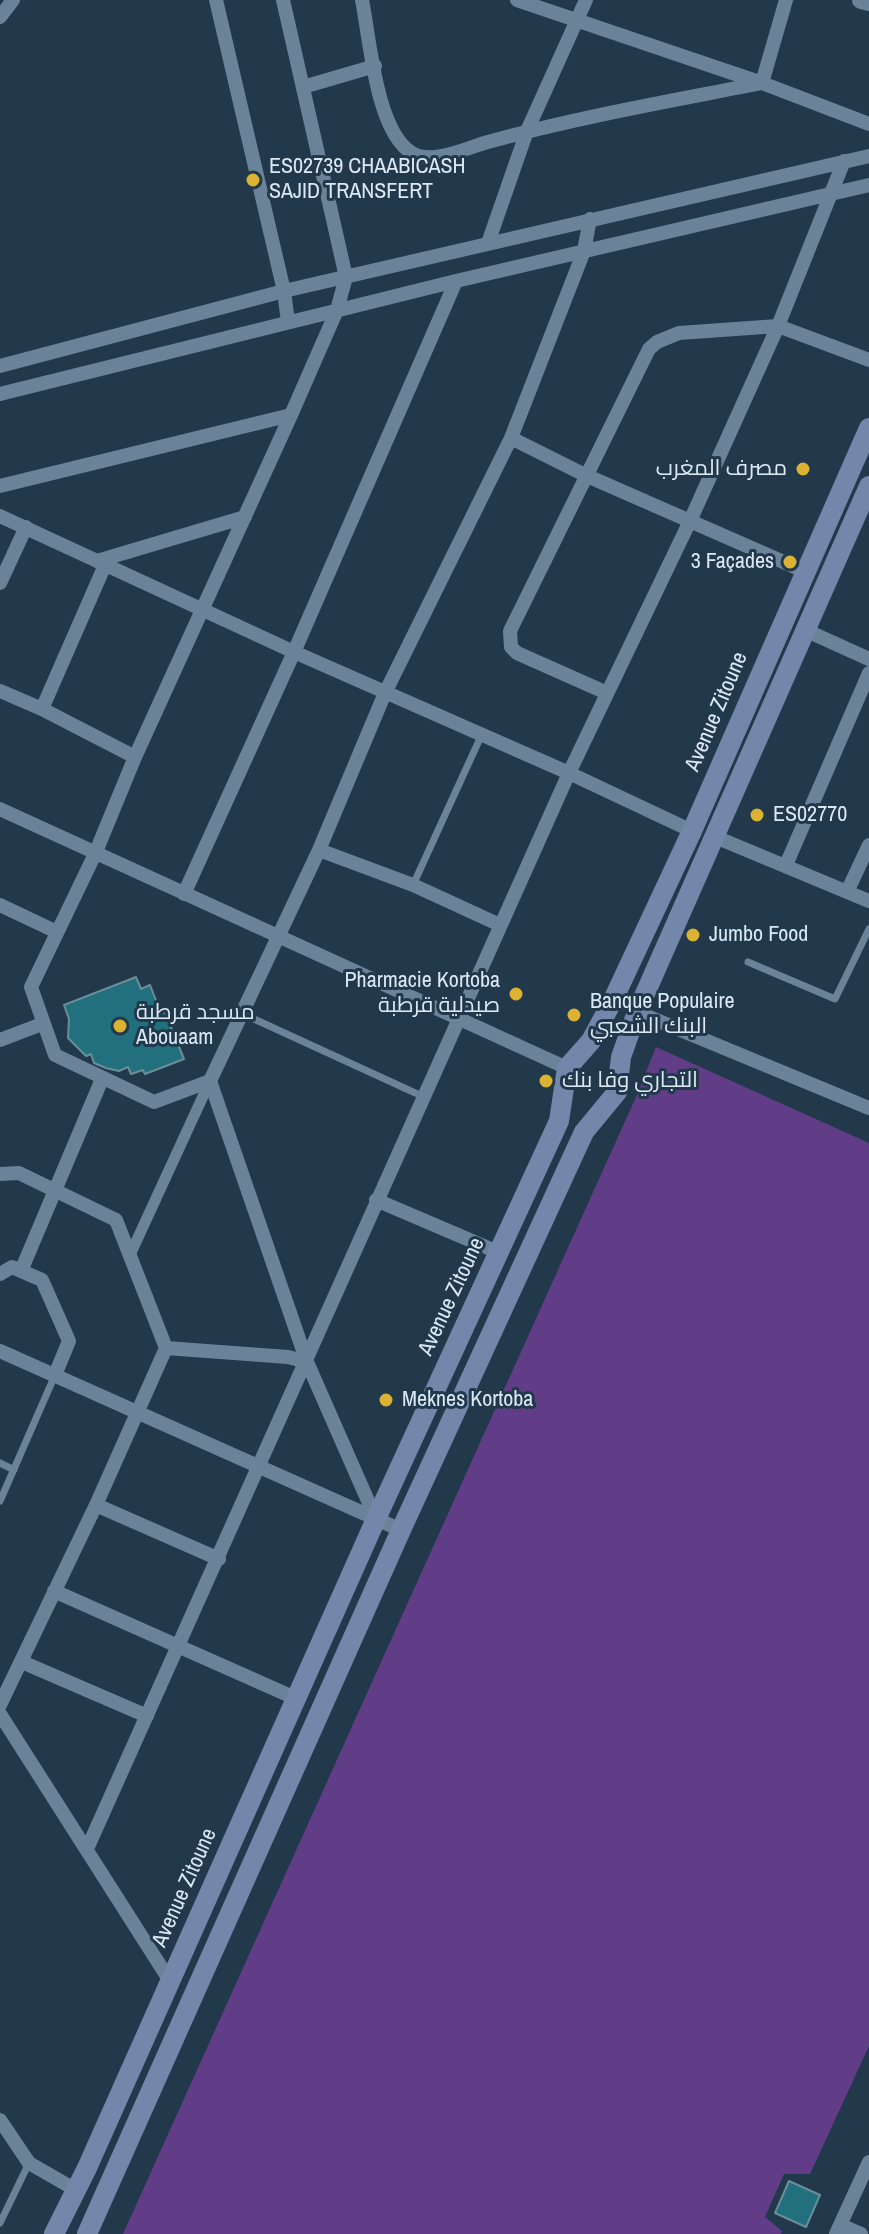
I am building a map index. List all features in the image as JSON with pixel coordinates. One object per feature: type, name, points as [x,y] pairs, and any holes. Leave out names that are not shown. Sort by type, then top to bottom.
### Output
[{"type":"main road","name":"Avenue Zitoune","points":[[54,2234],[559,1121],[570,1070],[591,1041],[613,1000],[692,831],[869,428]]},
{"type":"main road","name":"Avenue Zitoune","points":[[87,2234],[401,1530],[584,1132],[617,1092],[621,1057],[637,1012],[869,486]]},
{"type":"main road","points":[[611,1100],[603,1105],[585,1107],[576,1102],[570,1070],[596,1052],[611,1059],[620,1074]]},
{"type":"street","points":[[0,17],[13,0]]},
{"type":"street","points":[[216,0],[284,291],[288,322]]},
{"type":"street","points":[[210,1081],[154,1102],[55,1055],[31,987],[95,854],[135,757],[291,415],[337,310],[346,277],[283,0]]},
{"type":"street","points":[[362,0],[387,121],[398,141],[413,154],[431,158],[527,131],[762,83]]},
{"type":"street","points":[[517,0],[762,83],[869,124]]},
{"type":"street","points":[[488,243],[527,131],[586,0]]},
{"type":"street","points":[[762,83],[786,0]]},
{"type":"street","points":[[861,0],[869,2]]},
{"type":"street","points":[[303,87],[375,66]]},
{"type":"street","points":[[0,366],[284,291],[869,156]]},
{"type":"street","points":[[87,1849],[500,925],[778,326],[844,161]]},
{"type":"street","points":[[0,394],[456,281],[869,185]]},
{"type":"street","points":[[130,1255],[319,850],[385,693],[511,438],[584,251],[590,219]]},
{"type":"street","points":[[184,894],[456,281]]},
{"type":"street","points":[[607,693],[517,653],[511,647],[510,639],[513,621],[556,541],[585,475],[640,365],[657,342],[679,333],[778,326],[869,360]]},
{"type":"street","points":[[0,486],[291,415]]},
{"type":"street","points":[[511,438],[585,475],[804,571]]},
{"type":"street","points":[[0,516],[692,831]]},
{"type":"street","points":[[101,563],[245,517]]},
{"type":"street","points":[[0,583],[26,527]]},
{"type":"street","points":[[42,709],[101,563]]},
{"type":"street","points":[[805,630],[869,659]]},
{"type":"street","points":[[786,865],[869,673]]},
{"type":"street","points":[[0,691],[135,757]]},
{"type":"street","points":[[0,809],[570,1070]]},
{"type":"street","points":[[713,836],[869,901]]},
{"type":"street","points":[[847,892],[869,845]]},
{"type":"street","points":[[319,850],[413,885],[500,925]]},
{"type":"street","points":[[0,905],[57,932]]},
{"type":"street","points":[[637,1012],[869,1108]]},
{"type":"street","points":[[1,1041],[42,1024]]},
{"type":"street","points":[[21,1271],[102,1079]]},
{"type":"street","points":[[210,1081],[307,1362],[376,1519]]},
{"type":"street","points":[[0,1174],[19,1173],[116,1220],[166,1348],[96,1505],[0,1705]]},
{"type":"street","points":[[376,1200],[500,1253]]},
{"type":"street","points":[[0,1274],[12,1267],[42,1280],[69,1341],[55,1375]]},
{"type":"street","points":[[166,1348],[288,1357],[307,1362]]},
{"type":"street","points":[[0,1351],[401,1530]]},
{"type":"street","points":[[96,1505],[219,1559]]},
{"type":"street","points":[[54,1591],[295,1698]]},
{"type":"street","points":[[22,1662],[147,1716]]},
{"type":"street","points":[[0,1714],[170,1981]]},
{"type":"street","points":[[0,2120],[29,2163],[76,2190]]},
{"type":"street","points":[[861,2234],[838,2230],[869,2162]]},
{"type":"lane","points":[[413,885],[482,734]]},
{"type":"lane","points":[[748,962],[835,999],[869,929]]},
{"type":"lane","points":[[858,952],[869,956]]},
{"type":"lane","points":[[241,1013],[424,1097]]},
{"type":"lane","points":[[0,1501],[55,1375]]},
{"type":"lane","points":[[0,1463],[14,1470]]},
{"type":"lane","points":[[0,2223],[29,2163]]},
{"type":"shaded area","points":[[656,1047],[869,1143],[869,2046],[810,2174],[784,2174],[765,2217],[782,2231],[781,2234],[123,2234],[636,1097]]},
{"type":"building","name":"مسجد قرطبة Abouaam","points":[[136,977],[141,989],[150,985],[184,1059],[145,1074],[143,1070],[131,1074],[128,1067],[119,1071],[94,1063],[91,1054],[86,1056],[68,1038],[69,1019],[64,1005]]},
{"type":"building","points":[[789,2181],[820,2195],[806,2227],[775,2213]]},
{"type":"place","name":"ES02739 CHAABICASH SAJID TRANSFERT","points":[[253,180]]},
{"type":"place","name":"مصرف المغرب","points":[[803,469]]},
{"type":"place","name":"3 Façades","points":[[790,562]]},
{"type":"place","name":"ES02770","points":[[757,815]]},
{"type":"place","name":"Jumbo Food","points":[[693,935]]},
{"type":"place","name":"Pharmacie Kortoba صيدلية قرطبة","points":[[516,994]]},
{"type":"place","name":"Banque Populaire البنك الشعبي","points":[[574,1015]]},
{"type":"place","name":"مسجد قرطبة Abouaam","points":[[120,1026]]},
{"type":"place","name":"التجاري وفا بنك","points":[[546,1081]]},
{"type":"place","name":"Meknes Kortoba","points":[[386,1400]]}]
